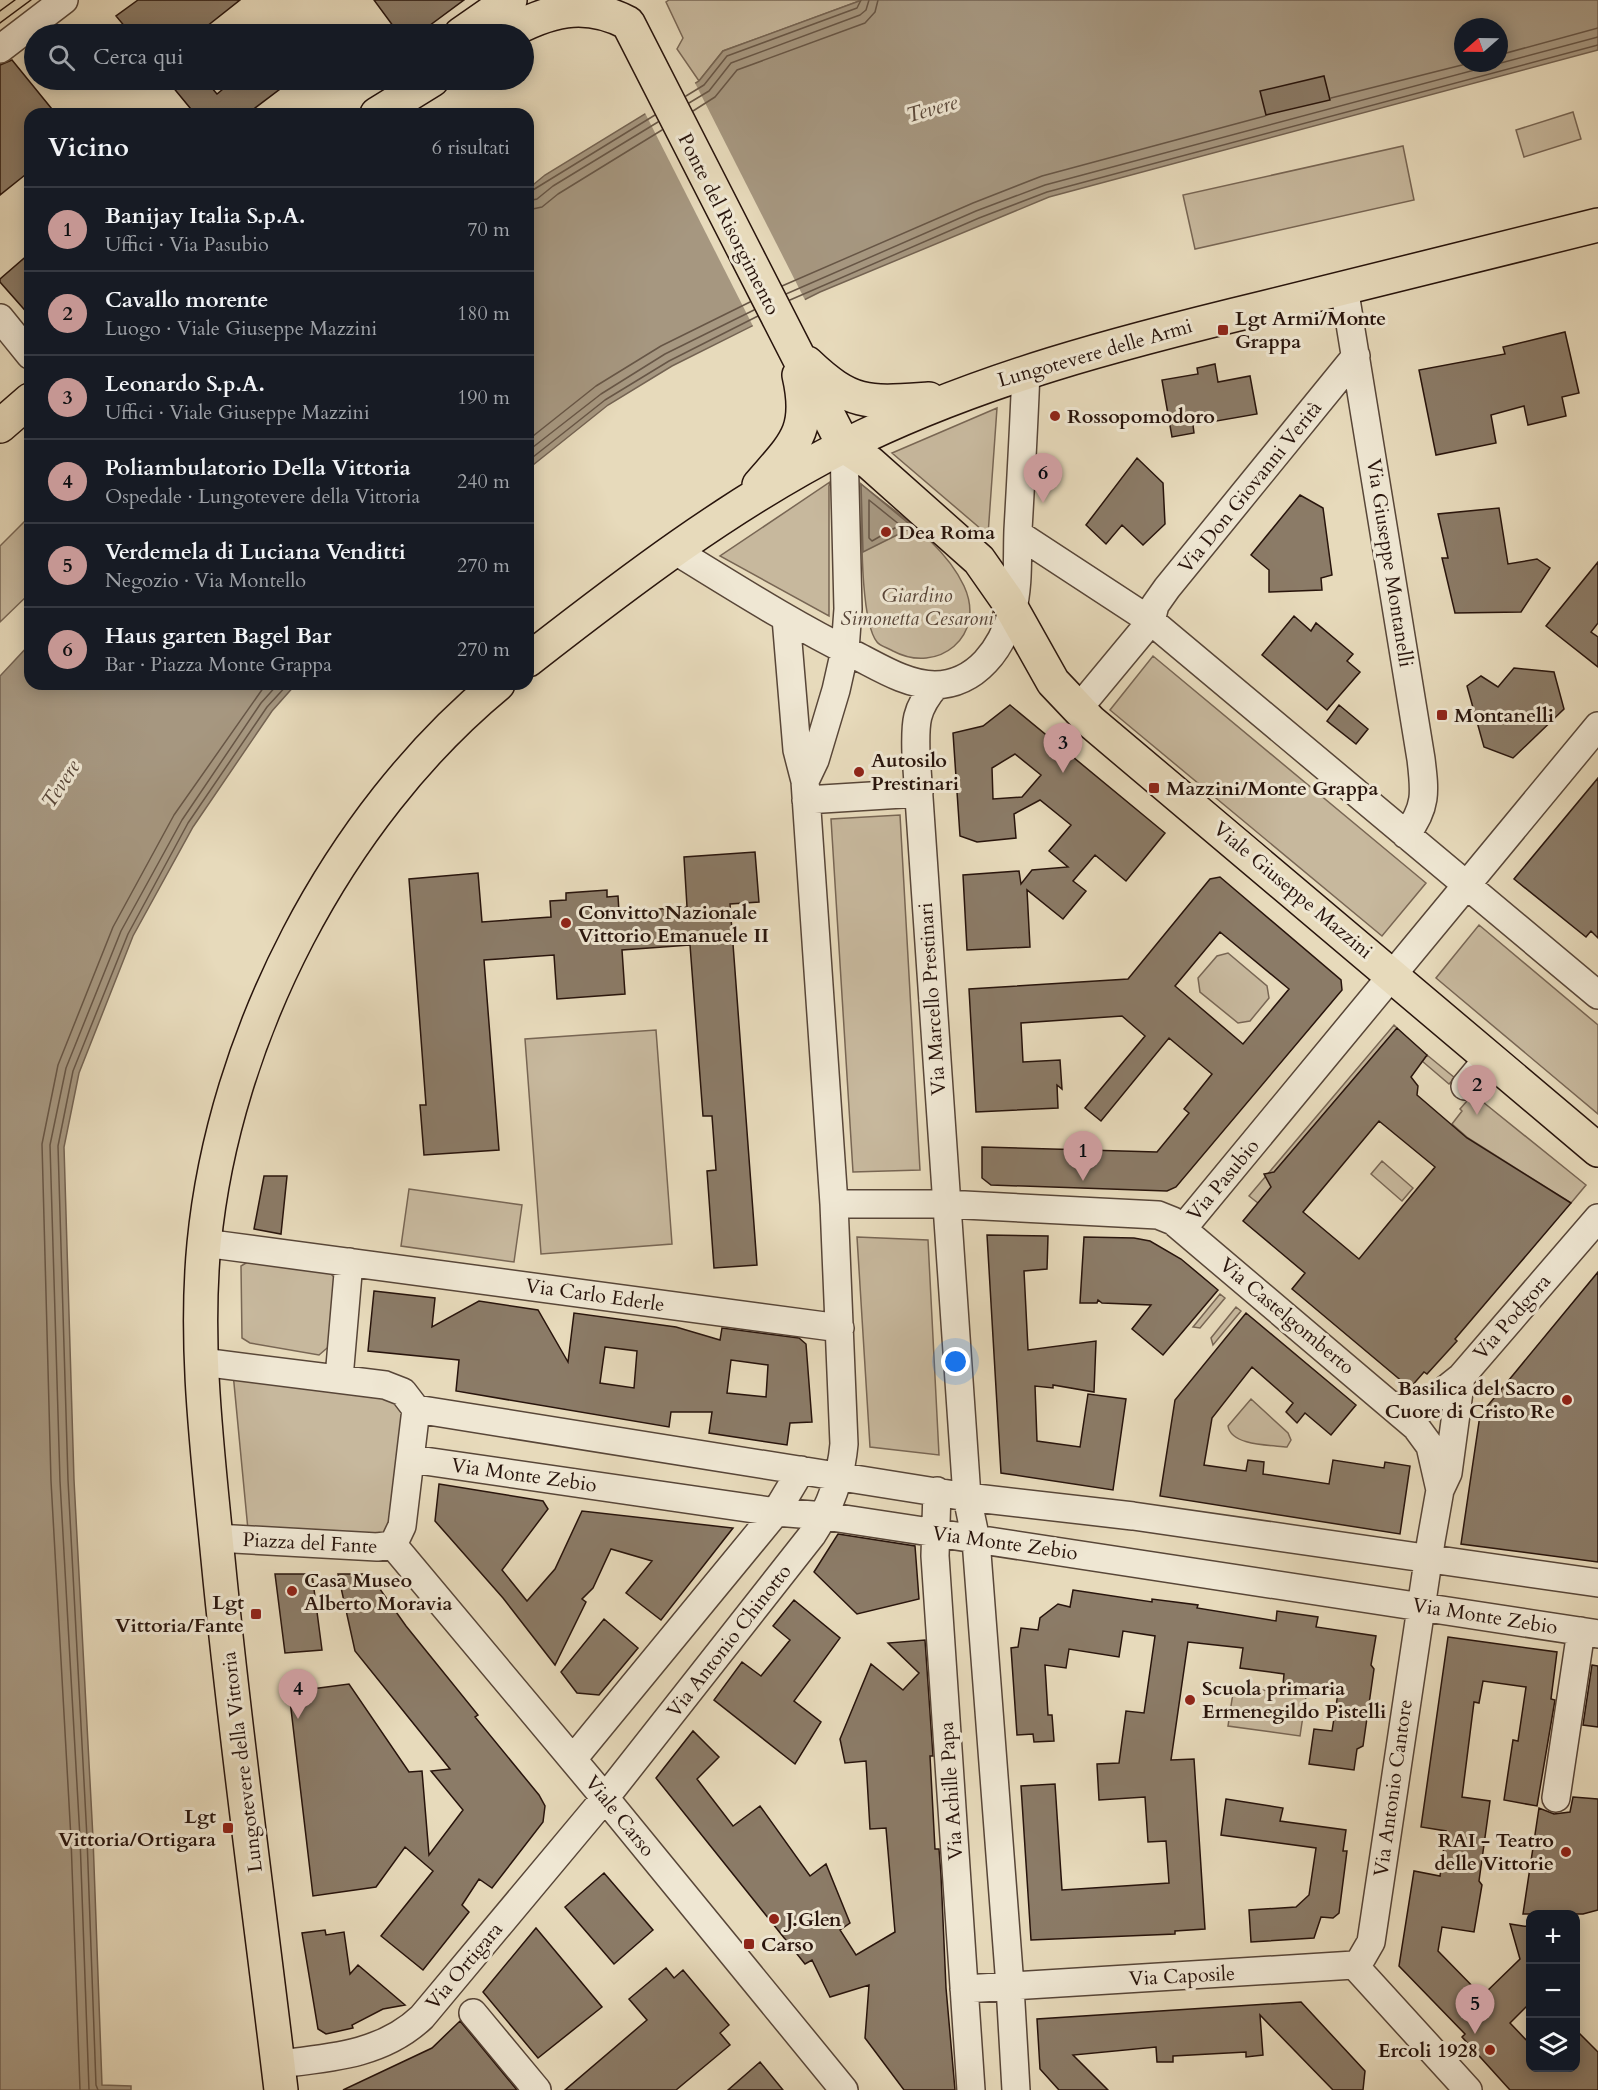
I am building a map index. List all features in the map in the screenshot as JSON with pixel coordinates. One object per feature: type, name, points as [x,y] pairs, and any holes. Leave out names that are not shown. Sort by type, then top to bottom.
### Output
[{"type":"main road","points":[[479,24],[502,11],[538,15],[577,3],[605,8],[626,8]]},
{"type":"main road","name":"Ponte del Risorgimento","points":[[626,8],[647,62],[844,446]]},
{"type":"main road","points":[[381,108],[398,90]]},
{"type":"main road","points":[[386,108],[416,90]]},
{"type":"main road","name":"Lungotevere delle Armi","points":[[738,508],[844,446],[951,398],[1026,371],[1145,337],[1598,225]]},
{"type":"main road","points":[[793,350],[836,389],[857,399],[885,402],[951,398]]},
{"type":"main road","points":[[534,655],[674,550],[738,508],[788,451],[802,426],[805,402],[793,350]]},
{"type":"main road","points":[[0,426],[24,405]]},
{"type":"main road","name":"Viale Giuseppe Mazzini","points":[[844,446],[870,463],[966,547],[991,575],[1013,610],[1046,672],[1078,709],[1598,1150]]},
{"type":"main road","name":"Lungotevere della Vittoria","points":[[279,2077],[216,1538],[202,1362],[201,1296],[204,1243],[216,1168],[239,1079],[259,1018],[290,954],[330,882],[381,806],[441,736],[491,690]]},
{"type":"street","points":[[33,24],[64,0]]},
{"type":"street","points":[[0,49],[24,31]]},
{"type":"street","name":"Via Giuseppe Montanelli","points":[[1344,287],[1421,759],[1424,801],[1418,818],[1406,835]]},
{"type":"street","points":[[0,318],[24,348]]},
{"type":"street","name":"Via Don Giovanni Verità","points":[[1078,709],[1151,621],[1155,605],[1167,588],[1356,356]]},
{"type":"street","points":[[674,550],[786,618],[895,674],[914,681],[936,685],[965,676],[990,658],[1001,642],[1013,610],[1026,371]]},
{"type":"street","points":[[806,790],[845,650],[848,609],[844,446]]},
{"type":"street","points":[[1018,534],[1151,621],[1598,995]]},
{"type":"street","points":[[786,618],[796,750],[806,790],[834,1204],[844,1444],[841,1476]]},
{"type":"street","name":"Via Marcello Prestinari","points":[[936,685],[917,715],[919,793],[945,1204],[967,1497]]},
{"type":"street","name":"Via Pasubio","points":[[945,1204],[1158,1215],[1184,1227],[1598,726]]},
{"type":"street","points":[[806,790],[919,793]]},
{"type":"street","points":[[1465,1086],[1489,1057]]},
{"type":"street","points":[[834,1204],[945,1204]]},
{"type":"street","name":"Via Podgora","points":[[1421,1605],[1440,1490],[1448,1473],[1461,1377],[1598,1218]]},
{"type":"street","name":"Via Castelgomberto","points":[[1184,1227],[1392,1405],[1421,1433],[1430,1446],[1440,1490]]},
{"type":"street","points":[[204,1243],[349,1262],[339,1378]]},
{"type":"street","name":"Via Carlo Ederle","points":[[349,1262],[840,1328]]},
{"type":"street","points":[[202,1362],[339,1378],[397,1389],[410,1398],[416,1409]]},
{"type":"street","points":[[1392,1405],[1410,1409],[1425,1408],[1461,1377]]},
{"type":"street","name":"Via Monte Zebio","points":[[416,1409],[967,1497],[1133,1516],[1598,1583]]},
{"type":"street","name":"Piazza del Fante","points":[[216,1538],[383,1548],[393,1545],[402,1526],[416,1409]]},
{"type":"street","name":"Via Monte Zebio","points":[[411,1459],[776,1512],[825,1516],[1421,1605],[1589,1633]]},
{"type":"street","points":[[573,1759],[776,1512],[801,1470]]},
{"type":"street","name":"Via Antonio Chinotto","points":[[605,1798],[825,1516],[841,1476]]},
{"type":"street","name":"Via Achille Papa","points":[[937,1491],[935,1533],[971,2090]]},
{"type":"street","points":[[967,1497],[976,1540],[1016,2090]]},
{"type":"street","name":"Viale Carso","points":[[393,1545],[573,1759],[844,2090]]},
{"type":"street","name":"Via Antonio Cantore","points":[[1354,1965],[1360,1961],[1371,1942],[1421,1605]]},
{"type":"street","points":[[1556,1798],[1589,1633]]},
{"type":"street","name":"Via Ortigara","points":[[279,2077],[363,2051],[390,2039],[414,2024],[605,1798]]},
{"type":"street","points":[[1354,1965],[1456,2086]]},
{"type":"street","name":"Via Caposile","points":[[964,1989],[1354,1965]]},
{"type":"street","points":[[473,2013],[537,2090]]},
{"type":"green space","points":[[669,0],[862,0],[723,51],[699,81],[677,49],[683,38],[666,2]]},
{"type":"green space","points":[[1573,112],[1581,139],[1524,157],[1516,130]]},
{"type":"green space","points":[[1403,146],[1414,200],[1195,249],[1183,195]]},
{"type":"green space","points":[[997,408],[988,535],[892,453]]},
{"type":"green space","points":[[830,482],[829,486],[829,616],[720,556]]},
{"type":"green space","name":"Giardino Simonetta Cesaroni","points":[[861,484],[932,542],[955,570],[964,586],[969,604],[969,621],[964,635],[954,646],[941,654],[926,658],[910,657],[880,645],[871,630],[864,591]]},
{"type":"green space","points":[[24,522],[24,599],[0,622],[0,546]]},
{"type":"green space","points":[[1153,656],[1426,883],[1382,936],[1110,710]]},
{"type":"green space","points":[[900,815],[920,1170],[853,1172],[831,819]]},
{"type":"green space","points":[[1479,925],[1598,1025],[1598,1114],[1436,978]]},
{"type":"green space","points":[[1228,953],[1267,986],[1269,998],[1250,1021],[1238,1023],[1200,992],[1198,978],[1217,956]]},
{"type":"green space","points":[[1394,1025],[1397,1028],[1273,1174],[1273,1186],[1258,1203],[1249,1196]]},
{"type":"green space","points":[[656,1030],[672,1244],[541,1254],[525,1039]]},
{"type":"green space","points":[[1427,1055],[1455,1078],[1449,1084],[1422,1061]]},
{"type":"green space","points":[[1473,1094],[1586,1185],[1571,1203],[1468,1138],[1452,1124],[1462,1111],[1460,1109]]},
{"type":"green space","points":[[1382,1161],[1413,1188],[1402,1201],[1371,1174]]},
{"type":"green space","points":[[409,1189],[522,1205],[514,1262],[401,1246]]},
{"type":"green space","points":[[857,1237],[928,1240],[939,1455],[870,1447]]},
{"type":"green space","points":[[251,1260],[326,1269],[338,1281],[333,1343],[319,1355],[250,1343],[242,1338],[241,1266]]},
{"type":"green space","points":[[1220,1294],[1225,1298],[1200,1328],[1193,1327]]},
{"type":"green space","points":[[1236,1307],[1241,1311],[1213,1345],[1211,1338]]},
{"type":"green space","points":[[233,1373],[396,1395],[411,1411],[394,1535],[248,1530]]},
{"type":"green space","points":[[1251,1399],[1288,1433],[1291,1440],[1287,1447],[1244,1441],[1231,1433],[1228,1426]]},
{"type":"green space","points":[[1234,1686],[1306,1696],[1300,1736],[1228,1726]]},
{"type":"water","name":"Tevere","points":[[862,0],[1598,0],[1598,50],[1049,197],[820,292],[672,366],[608,405],[534,464],[534,184],[545,175],[699,81],[723,51]]},
{"type":"water","points":[[861,484],[913,527],[863,552]]},
{"type":"water","name":"Tevere","points":[[24,650],[24,690],[291,690],[272,711],[193,827],[133,936],[79,1073],[64,1147],[74,1480],[93,1838],[102,2085],[131,2086],[131,2090],[0,2090],[0,676]]},
{"type":"pier","points":[[694,81],[806,302],[754,328],[644,111]]},
{"type":"building","points":[[138,0],[240,0],[210,24],[123,24],[116,16]]},
{"type":"building","points":[[374,0],[464,0],[432,24],[392,24]]},
{"type":"building","points":[[12,60],[24,75],[24,90],[36,90],[51,108],[24,108],[24,176],[0,195],[0,65]]},
{"type":"building","points":[[1324,76],[1330,100],[1266,115],[1260,91]]},
{"type":"building","points":[[175,90],[214,90],[217,94],[222,90],[279,90],[255,108],[190,108]]},
{"type":"building","points":[[24,258],[24,309],[0,282],[0,279]]},
{"type":"building","points":[[1565,332],[1579,393],[1562,397],[1566,416],[1528,425],[1524,406],[1491,415],[1496,443],[1436,455],[1419,370],[1505,354],[1503,347]]},
{"type":"building","points":[[1215,364],[1218,382],[1250,376],[1257,414],[1193,425],[1194,433],[1172,437],[1162,380],[1198,374],[1197,368]]},
{"type":"building","points":[[1137,458],[1163,483],[1165,524],[1143,545],[1122,525],[1106,544],[1086,525]]},
{"type":"building","points":[[1300,495],[1323,508],[1332,575],[1321,578],[1322,590],[1269,592],[1269,570],[1251,555]]},
{"type":"building","points":[[1499,508],[1508,564],[1537,559],[1550,568],[1521,612],[1455,613],[1442,558],[1448,558],[1438,514]]},
{"type":"building","points":[[1598,562],[1598,623],[1591,632],[1598,637],[1598,667],[1546,626]]},
{"type":"building","points":[[1294,616],[1311,631],[1316,623],[1353,654],[1347,661],[1360,672],[1327,710],[1262,655]]},
{"type":"building","points":[[1514,668],[1554,672],[1564,709],[1513,758],[1484,747],[1467,686],[1481,676],[1498,687]]},
{"type":"building","points":[[1010,705],[1165,833],[1126,881],[1095,855],[1073,881],[1086,891],[1063,919],[1027,890],[1030,947],[967,950],[963,875],[1019,871],[1021,884],[1032,870],[1068,867],[1049,851],[1071,825],[1040,800],[1014,814],[1016,838],[977,842],[960,836],[953,733],[983,726]],"holes":[[[1015,754],[1041,775],[1022,797],[993,799],[992,768]]]},
{"type":"building","points":[[1339,705],[1368,729],[1356,744],[1327,721]]},
{"type":"building","points":[[1598,778],[1598,938],[1591,931],[1586,937],[1514,879]]},
{"type":"building","name":"Convitto Nazionale Vittorio Emanuele II","points":[[755,852],[759,902],[730,904],[757,1265],[714,1268],[707,1171],[716,1170],[712,1116],[703,1116],[690,945],[622,950],[625,994],[557,999],[554,955],[484,960],[499,1150],[424,1155],[420,1105],[426,1105],[409,879],[478,873],[482,922],[551,917],[550,901],[566,900],[566,893],[607,890],[607,897],[618,896],[619,912],[687,907],[684,857]]},
{"type":"building","points":[[1220,877],[1341,980],[1342,990],[1176,1187],[1167,1191],[991,1185],[982,1178],[982,1147],[1157,1152],[1189,1113],[1184,1109],[1212,1074],[1169,1038],[1101,1121],[1085,1108],[1145,1036],[1122,1016],[1021,1023],[1023,1062],[1060,1060],[1062,1089],[1057,1085],[1058,1108],[976,1112],[969,989],[1128,979],[1210,879]],"holes":[[[1220,932],[1289,989],[1243,1044],[1175,986]]]},
{"type":"building","points":[[1397,1028],[1427,1055],[1411,1077],[1418,1086],[1417,1095],[1467,1138],[1571,1203],[1455,1339],[1457,1341],[1427,1374],[1424,1372],[1410,1388],[1292,1289],[1305,1273],[1243,1221],[1271,1187],[1264,1174],[1274,1172]],"holes":[[[1379,1121],[1435,1167],[1359,1259],[1303,1212]]]},
{"type":"building","points":[[264,1176],[287,1176],[281,1234],[254,1229]]},
{"type":"building","points":[[987,1235],[1048,1236],[1047,1269],[1024,1271],[1028,1350],[1096,1341],[1094,1392],[1053,1385],[1053,1388],[1035,1386],[1037,1441],[1080,1447],[1088,1394],[1126,1399],[1113,1490],[1001,1473]]},
{"type":"building","points":[[1084,1237],[1134,1238],[1150,1241],[1181,1259],[1218,1290],[1163,1355],[1132,1329],[1151,1305],[1102,1303],[1098,1300],[1097,1303],[1080,1303]]},
{"type":"building","points":[[1598,1272],[1598,1562],[1461,1544],[1480,1415]]},
{"type":"building","points":[[374,1291],[435,1298],[432,1327],[479,1301],[538,1310],[568,1362],[574,1313],[676,1327],[720,1340],[722,1328],[799,1338],[806,1344],[812,1422],[790,1423],[787,1445],[709,1433],[712,1412],[671,1412],[669,1427],[456,1391],[459,1360],[368,1351]],"holes":[[[605,1347],[637,1351],[634,1388],[600,1383]],[[731,1360],[768,1365],[766,1397],[727,1393]]]},
{"type":"building","points":[[1246,1313],[1356,1405],[1331,1435],[1305,1413],[1297,1423],[1286,1412],[1293,1403],[1252,1367],[1212,1418],[1204,1465],[1246,1471],[1248,1460],[1264,1462],[1263,1474],[1329,1484],[1333,1460],[1384,1468],[1385,1462],[1410,1466],[1400,1534],[1160,1496],[1175,1400]]},
{"type":"building","points":[[439,1484],[543,1501],[548,1509],[502,1570],[527,1601],[555,1569],[582,1511],[733,1528],[661,1620],[626,1593],[652,1561],[611,1549],[593,1588],[582,1599],[586,1602],[555,1665],[503,1598],[435,1521]]},
{"type":"building","points":[[838,1534],[915,1546],[919,1599],[857,1614],[814,1572]]},
{"type":"building","points":[[275,1574],[312,1574],[322,1650],[285,1653]]},
{"type":"building","points":[[338,1574],[363,1574],[375,1582],[406,1626],[478,1715],[475,1717],[539,1795],[545,1806],[543,1822],[492,1888],[479,1879],[462,1905],[469,1912],[423,1970],[381,1936],[433,1871],[405,1847],[376,1887],[313,1896],[289,1692],[349,1684],[409,1772],[422,1771],[429,1855],[463,1810],[431,1771],[450,1769],[355,1651]]},
{"type":"building","points":[[1073,1590],[1152,1602],[1152,1599],[1198,1605],[1197,1608],[1276,1621],[1277,1611],[1318,1617],[1316,1627],[1376,1636],[1371,1665],[1374,1669],[1363,1746],[1357,1749],[1354,1770],[1309,1764],[1314,1729],[1332,1731],[1338,1693],[1283,1685],[1284,1674],[1240,1668],[1243,1648],[1188,1642],[1171,1760],[1194,1759],[1205,1929],[1175,1931],[1175,1934],[1031,1940],[1021,1786],[1055,1784],[1062,1890],[1169,1883],[1166,1841],[1148,1842],[1145,1797],[1099,1800],[1097,1764],[1119,1763],[1126,1711],[1144,1713],[1155,1636],[1123,1631],[1119,1657],[1069,1649],[1066,1668],[1045,1665],[1048,1715],[1052,1715],[1054,1741],[1034,1742],[1033,1734],[1017,1735],[1011,1648],[1018,1647],[1021,1628],[1038,1630],[1040,1618],[1058,1604],[1070,1607]]},
{"type":"building","points":[[794,1600],[840,1638],[794,1701],[821,1722],[795,1764],[714,1700],[742,1662],[761,1676],[790,1640],[773,1626]]},
{"type":"building","points":[[604,1619],[638,1648],[599,1695],[577,1693],[561,1672]]},
{"type":"building","points":[[1448,1637],[1557,1652],[1551,1699],[1555,1700],[1537,1806],[1504,1800],[1513,1740],[1518,1741],[1526,1687],[1483,1681],[1479,1703],[1474,1702],[1462,1797],[1490,1801],[1479,1881],[1482,1885],[1474,1932],[1442,1927],[1438,1951],[1482,1996],[1520,1959],[1510,1924],[1526,1926],[1526,2007],[1510,2023],[1526,2040],[1526,2072],[1580,2072],[1580,2034],[1598,2052],[1598,2090],[1510,2090],[1462,2037],[1465,2034],[1399,1966],[1414,1871],[1440,1876],[1446,1831],[1421,1827]]},
{"type":"building","points":[[925,1640],[933,1756],[930,1756],[935,1849],[939,1849],[946,1988],[955,2090],[904,2090],[865,2038],[869,1985],[830,1997],[812,1960],[805,1964],[656,1778],[693,1731],[719,1757],[697,1779],[733,1826],[760,1806],[810,1876],[826,1864],[850,1923],[840,1930],[856,1955],[895,1932],[886,1828],[870,1829],[866,1761],[845,1763],[840,1739],[871,1664],[903,1690],[919,1673],[888,1643]]},
{"type":"building","points":[[1592,1665],[1598,1666],[1598,1727],[1583,1725]]},
{"type":"building","name":"RAI - Teatro delle Vittorie","points":[[1573,1797],[1598,1799],[1598,1910],[1580,1914],[1580,1910],[1526,1910],[1526,1914],[1523,1914],[1539,1808],[1554,1814],[1570,1812]]},
{"type":"building","points":[[1226,1799],[1283,1808],[1280,1821],[1346,1830],[1343,1851],[1347,1851],[1339,1913],[1333,1918],[1321,1917],[1314,1938],[1251,1942],[1249,1910],[1296,1907],[1309,1895],[1316,1848],[1221,1835]]},
{"type":"building","points":[[604,1873],[653,1930],[614,1964],[565,1907]]},
{"type":"building","points":[[536,1928],[602,2007],[538,2058],[483,1992]]},
{"type":"building","points":[[325,1930],[326,1935],[344,1932],[350,1974],[358,1965],[405,2005],[383,2009],[352,2025],[353,2028],[326,2034],[318,2029],[302,1933]]},
{"type":"building","points":[[666,1968],[674,1978],[683,1970],[729,2025],[720,2033],[730,2045],[676,2090],[565,2090],[647,2020],[629,1999]]},
{"type":"building","points":[[1301,2002],[1365,2071],[1363,2090],[1333,2090],[1260,2015],[1263,2055],[1246,2057],[1246,2052],[1173,2056],[1173,2062],[1157,2062],[1156,2047],[1073,2055],[1108,2090],[1059,2090],[1040,2069],[1037,2019]]},
{"type":"building","points":[[460,2021],[517,2090],[343,2090],[432,2048]]},
{"type":"building","points":[[760,2062],[783,2090],[728,2090]]},
{"type":"tram line","points":[[0,11],[15,0]]},
{"type":"tram line","points":[[0,23],[31,0]]},
{"type":"place","name":"Lgt Armi/Monte Grappa","points":[[1223,330]]},
{"type":"place","name":"Rossopomodoro","points":[[1055,416]]},
{"type":"place","name":"Haus garten Bagel Bar","points":[[1043,503]]},
{"type":"place","name":"Dea Roma","points":[[886,532]]},
{"type":"place","name":"Montanelli","points":[[1442,715]]},
{"type":"place","name":"Autosilo Prestinari","points":[[859,772]]},
{"type":"place","name":"Leonardo S.p.A.","points":[[1063,773]]},
{"type":"place","name":"Mazzini/Monte Grappa","points":[[1154,788]]},
{"type":"place","name":"Convitto Nazionale Vittorio Emanuele II","points":[[566,923]]},
{"type":"place","name":"Cavallo morente","points":[[1477,1115]]},
{"type":"place","name":"Banijay Italia S.p.A.","points":[[1083,1181]]},
{"type":"place","name":"Basilica del Sacro Cuore di Cristo Re","points":[[1567,1400]]},
{"type":"place","name":"Casa Museo Alberto Moravia","points":[[292,1591]]},
{"type":"place","name":"Lgt Vittoria/Fante","points":[[256,1614]]},
{"type":"place","name":"Scuola primaria Ermenegildo Pistelli","points":[[1190,1700]]},
{"type":"place","name":"Poliambulatorio Della Vittoria","points":[[298,1719]]},
{"type":"place","name":"Lgt Vittoria/Ortigara","points":[[228,1828]]},
{"type":"place","name":"RAI - Teatro delle Vittorie","points":[[1566,1852]]},
{"type":"place","name":"J.Glen","points":[[774,1919]]},
{"type":"place","name":"Carso","points":[[749,1944]]},
{"type":"place","name":"Verdemela di Luciana Venditti","points":[[1475,2034]]},
{"type":"place","name":"Ercoli 1928","points":[[1490,2050]]}]
